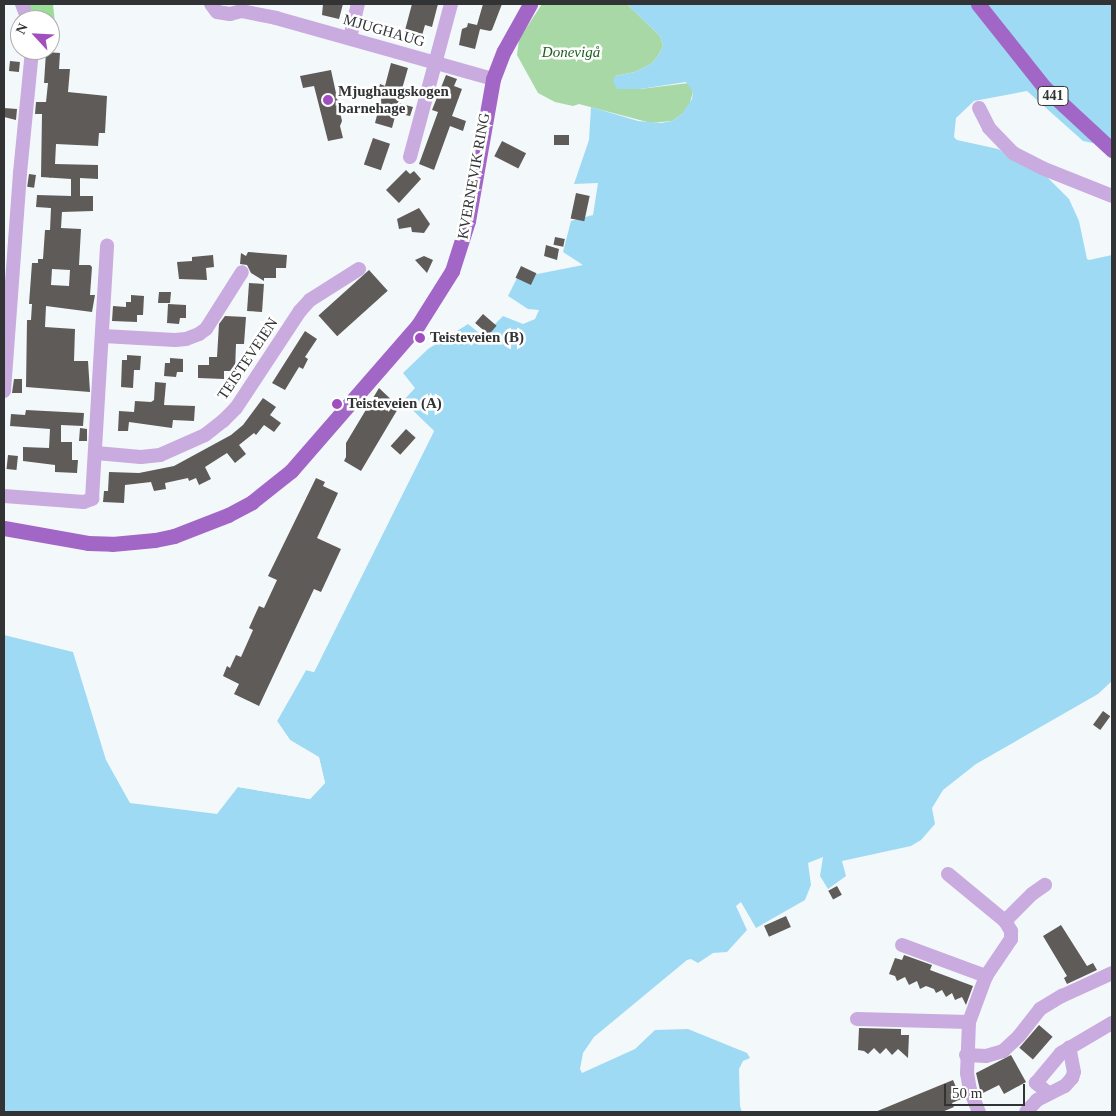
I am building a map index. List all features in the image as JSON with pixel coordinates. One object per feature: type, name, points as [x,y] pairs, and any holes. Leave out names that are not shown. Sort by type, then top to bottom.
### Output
[{"type":"main road","name":"KVERNEVIK RING","points":[[4,528],[88,543],[127,543],[164,538],[202,526],[228,515],[252,502],[291,471],[418,325],[452,271],[468,222],[493,79],[504,51],[530,4]]},
{"type":"main road","name":"441","points":[[978,4],[1044,87],[1112,150]]},
{"type":"street","name":"MJUGHAUG","points":[[212,4],[217,12],[230,14],[240,7],[493,79]]},
{"type":"street","points":[[350,38],[358,4]]},
{"type":"street","points":[[410,158],[434,62],[451,4]]},
{"type":"street","points":[[4,391],[20,173],[31,60]]},
{"type":"street","points":[[979,108],[989,128],[1013,153],[1042,168],[1112,196]]},
{"type":"street","points":[[4,496],[90,501],[94,492],[107,245]]},
{"type":"street","name":"TEISTEVEIEN","points":[[96,453],[141,457],[160,454],[206,435],[236,408],[300,311],[310,300],[359,269]]},
{"type":"street","points":[[103,336],[175,340],[186,339],[199,334],[212,320],[242,272]]},
{"type":"street","points":[[948,874],[1005,921],[1011,931],[1011,939],[986,976],[969,1022],[966,1055],[970,1090],[980,1112]]},
{"type":"street","points":[[1005,921],[1021,903],[1046,885]]},
{"type":"street","points":[[902,945],[986,976]]},
{"type":"street","points":[[966,1055],[986,1056],[1003,1051],[1019,1036],[1040,1009],[1062,996],[1112,973]]},
{"type":"street","points":[[857,1019],[969,1022]]},
{"type":"street","points":[[1048,1093],[1036,1083],[1069,1047],[1112,1023]]},
{"type":"street","points":[[1026,1112],[1037,1100],[1065,1086],[1072,1078],[1074,1072],[1069,1047]]},
{"type":"green space","points":[[27,4],[53,4],[54,10],[30,10]]},
{"type":"green space","name":"Donevigå","points":[[542,4],[627,4],[660,36],[663,46],[651,64],[635,72],[615,76],[640,89],[689,83],[693,92],[689,106],[672,121],[651,123],[579,104],[573,106],[555,102],[538,93],[517,55],[519,39]]},
{"type":"water","points":[[627,4],[1112,4],[1112,147],[1083,141],[1027,91],[974,101],[956,118],[954,137],[957,140],[998,149],[1047,177],[1069,199],[1079,221],[1087,259],[1112,255],[1112,681],[1098,694],[976,764],[943,790],[932,808],[935,824],[921,840],[911,846],[842,861],[846,876],[828,889],[820,876],[823,857],[808,863],[811,885],[805,900],[756,928],[741,902],[736,906],[747,930],[727,952],[713,953],[698,963],[691,959],[687,960],[594,1037],[583,1053],[580,1069],[582,1073],[635,1049],[655,1030],[688,1029],[747,1053],[750,1058],[743,1061],[739,1069],[740,1106],[742,1112],[4,1112],[4,635],[73,652],[106,760],[130,803],[217,814],[238,787],[310,799],[325,783],[319,758],[290,740],[277,721],[306,670],[314,672],[434,431],[403,401],[415,388],[403,373],[428,349],[468,324],[483,336],[503,316],[523,324],[535,319],[539,310],[528,309],[508,296],[517,278],[583,265],[563,252],[571,221],[593,215],[598,183],[574,184],[589,140],[591,107],[638,121],[661,123],[672,121],[681,115],[692,99],[693,92],[686,82],[640,89],[617,89],[613,81],[615,76],[635,72],[651,64],[663,46],[660,36]]},
{"type":"pier","points":[[403,401],[434,431],[314,672],[306,670],[277,721],[290,740],[319,757],[325,783],[310,799],[238,787],[238,785],[309,796],[322,782],[317,759],[289,742],[275,721],[304,669],[313,669],[431,432],[402,403]]},
{"type":"building","points":[[323,4],[343,4],[339,19],[322,15]]},
{"type":"building","points":[[412,4],[438,4],[432,27],[425,25],[421,39],[404,34]]},
{"type":"building","points":[[483,4],[502,4],[492,30],[480,29],[475,49],[459,45],[462,29],[467,27],[468,23],[477,25]]},
{"type":"building","points":[[45,60],[60,60],[59,69],[70,69],[68,92],[107,96],[105,133],[99,133],[98,146],[56,144],[55,164],[98,165],[98,179],[80,178],[80,196],[93,196],[93,211],[62,212],[61,228],[81,229],[79,265],[90,265],[92,267],[90,295],[95,295],[92,312],[46,306],[45,327],[75,329],[74,361],[88,361],[90,392],[26,387],[27,320],[31,320],[32,304],[29,304],[32,263],[38,263],[38,259],[43,259],[45,230],[50,230],[51,208],[36,207],[37,195],[71,196],[71,179],[41,177],[42,114],[35,114],[36,102],[46,102],[48,83],[44,83]],"holes":[[[52,269],[70,270],[69,286],[51,285]]]},
{"type":"building","points":[[10,61],[20,62],[19,72],[9,71]]},
{"type":"building","points":[[391,63],[408,68],[398,103],[413,107],[410,116],[396,113],[392,128],[375,123],[382,96],[377,95],[380,84],[385,86]]},
{"type":"building","points":[[331,70],[342,121],[340,126],[343,138],[328,141],[314,86],[303,88],[300,76]]},
{"type":"building","points":[[446,75],[457,79],[454,86],[462,89],[452,116],[466,121],[463,131],[450,126],[434,170],[419,164],[438,112],[432,110]]},
{"type":"building","points":[[4,108],[17,109],[16,120],[4,117]]},
{"type":"building","points":[[554,135],[569,135],[569,145],[554,145]]},
{"type":"building","points":[[373,138],[390,144],[381,170],[364,164]]},
{"type":"building","points":[[502,141],[526,153],[518,168],[494,156]]},
{"type":"building","points":[[406,170],[410,174],[414,171],[421,179],[399,203],[386,190]]},
{"type":"building","points":[[29,174],[36,175],[34,188],[27,187]]},
{"type":"building","points":[[576,193],[590,196],[584,221],[571,218]]},
{"type":"building","points":[[419,208],[430,224],[424,233],[412,232],[411,227],[399,229],[397,219]]},
{"type":"building","points":[[555,237],[565,239],[563,247],[553,245]]},
{"type":"building","points":[[546,245],[559,249],[557,260],[544,256]]},
{"type":"building","points":[[248,252],[287,255],[286,268],[276,268],[276,278],[264,278],[264,281],[251,273],[247,265],[240,264],[241,253],[246,256]]},
{"type":"building","points":[[213,255],[214,267],[206,268],[207,280],[179,279],[177,262],[192,261],[192,257]]},
{"type":"building","points":[[424,256],[433,260],[427,273],[415,260]]},
{"type":"building","points":[[521,266],[536,273],[531,285],[516,278]]},
{"type":"building","points":[[369,270],[388,291],[337,336],[318,316]]},
{"type":"building","points":[[249,283],[264,284],[262,312],[247,311]]},
{"type":"building","points":[[159,292],[171,292],[170,303],[158,303]]},
{"type":"building","points":[[131,295],[144,296],[143,315],[137,315],[137,322],[112,321],[113,306],[126,307],[126,302],[131,302]]},
{"type":"building","points":[[168,304],[186,305],[186,318],[180,318],[179,324],[167,323]]},
{"type":"building","points":[[483,314],[497,326],[489,335],[475,323]]},
{"type":"building","points":[[225,316],[246,317],[244,344],[236,344],[235,371],[224,371],[224,379],[198,378],[198,365],[209,365],[209,357],[217,357],[219,324]]},
{"type":"building","points":[[305,331],[317,339],[305,357],[308,359],[303,369],[299,367],[285,390],[272,383]]},
{"type":"building","points":[[127,355],[141,356],[140,370],[134,370],[133,388],[121,387],[122,360],[127,360]]},
{"type":"building","points":[[170,358],[183,359],[183,372],[177,372],[176,377],[164,376],[165,363],[170,363]]},
{"type":"building","points":[[14,379],[22,379],[22,393],[12,393]]},
{"type":"building","points":[[155,382],[166,383],[164,405],[195,406],[194,421],[173,420],[172,428],[129,422],[128,431],[118,431],[119,411],[134,412],[135,401],[151,402],[154,400]]},
{"type":"building","points":[[379,388],[399,407],[361,471],[344,461],[346,457],[346,443]]},
{"type":"building","points":[[263,398],[276,407],[270,415],[281,423],[274,432],[264,425],[256,435],[254,433],[239,445],[246,454],[235,463],[227,453],[205,467],[211,479],[199,485],[196,478],[189,481],[188,478],[165,483],[166,489],[154,491],[151,482],[125,485],[124,503],[103,502],[104,491],[108,491],[109,472],[139,473],[174,466],[231,435],[243,425]]},
{"type":"building","points":[[26,410],[84,413],[83,426],[61,425],[61,442],[72,442],[72,460],[78,460],[77,473],[55,472],[55,465],[23,461],[23,447],[49,448],[50,429],[10,426],[11,414],[25,415]]},
{"type":"building","points":[[80,428],[87,429],[87,441],[79,441]]},
{"type":"building","points":[[406,429],[416,438],[400,455],[391,446]]},
{"type":"building","points":[[8,455],[18,456],[16,470],[7,469]]},
{"type":"building","points":[[316,478],[325,482],[323,486],[338,493],[317,538],[341,549],[321,592],[314,589],[259,706],[234,694],[239,684],[223,676],[227,666],[230,668],[236,655],[241,657],[253,630],[249,628],[259,606],[264,608],[277,580],[268,576]]},
{"type":"building","points":[[1103,711],[1110,716],[1100,730],[1093,725]]},
{"type":"building","points":[[837,886],[842,895],[833,900],[828,891]]},
{"type":"building","points":[[786,916],[791,927],[769,937],[764,926]]},
{"type":"building","points":[[1061,925],[1087,966],[1093,963],[1097,970],[1067,984],[1064,978],[1067,976],[1043,936]]},
{"type":"building","points":[[904,955],[932,965],[930,970],[973,986],[966,1005],[962,997],[955,1000],[952,993],[946,997],[942,990],[936,993],[934,989],[926,986],[920,989],[917,981],[909,985],[905,977],[897,981],[895,976],[889,974],[895,958],[902,960]]},
{"type":"building","points":[[1039,1025],[1053,1037],[1033,1059],[1019,1048]]},
{"type":"building","points":[[859,1028],[901,1029],[901,1035],[909,1035],[908,1058],[898,1049],[892,1055],[886,1048],[880,1054],[874,1048],[868,1054],[858,1050]]},
{"type":"building","points":[[1011,1055],[1026,1082],[1004,1094],[999,1085],[981,1094],[976,1073]]},
{"type":"building","points":[[953,1080],[961,1099],[952,1103],[954,1107],[942,1112],[875,1112]]},
{"type":"place","name":"Mjughaugskogen barnehage","points":[[328,100]]},
{"type":"place","name":"Teisteveien (B)","points":[[420,338]]},
{"type":"place","name":"Teisteveien (A)","points":[[337,404]]}]
